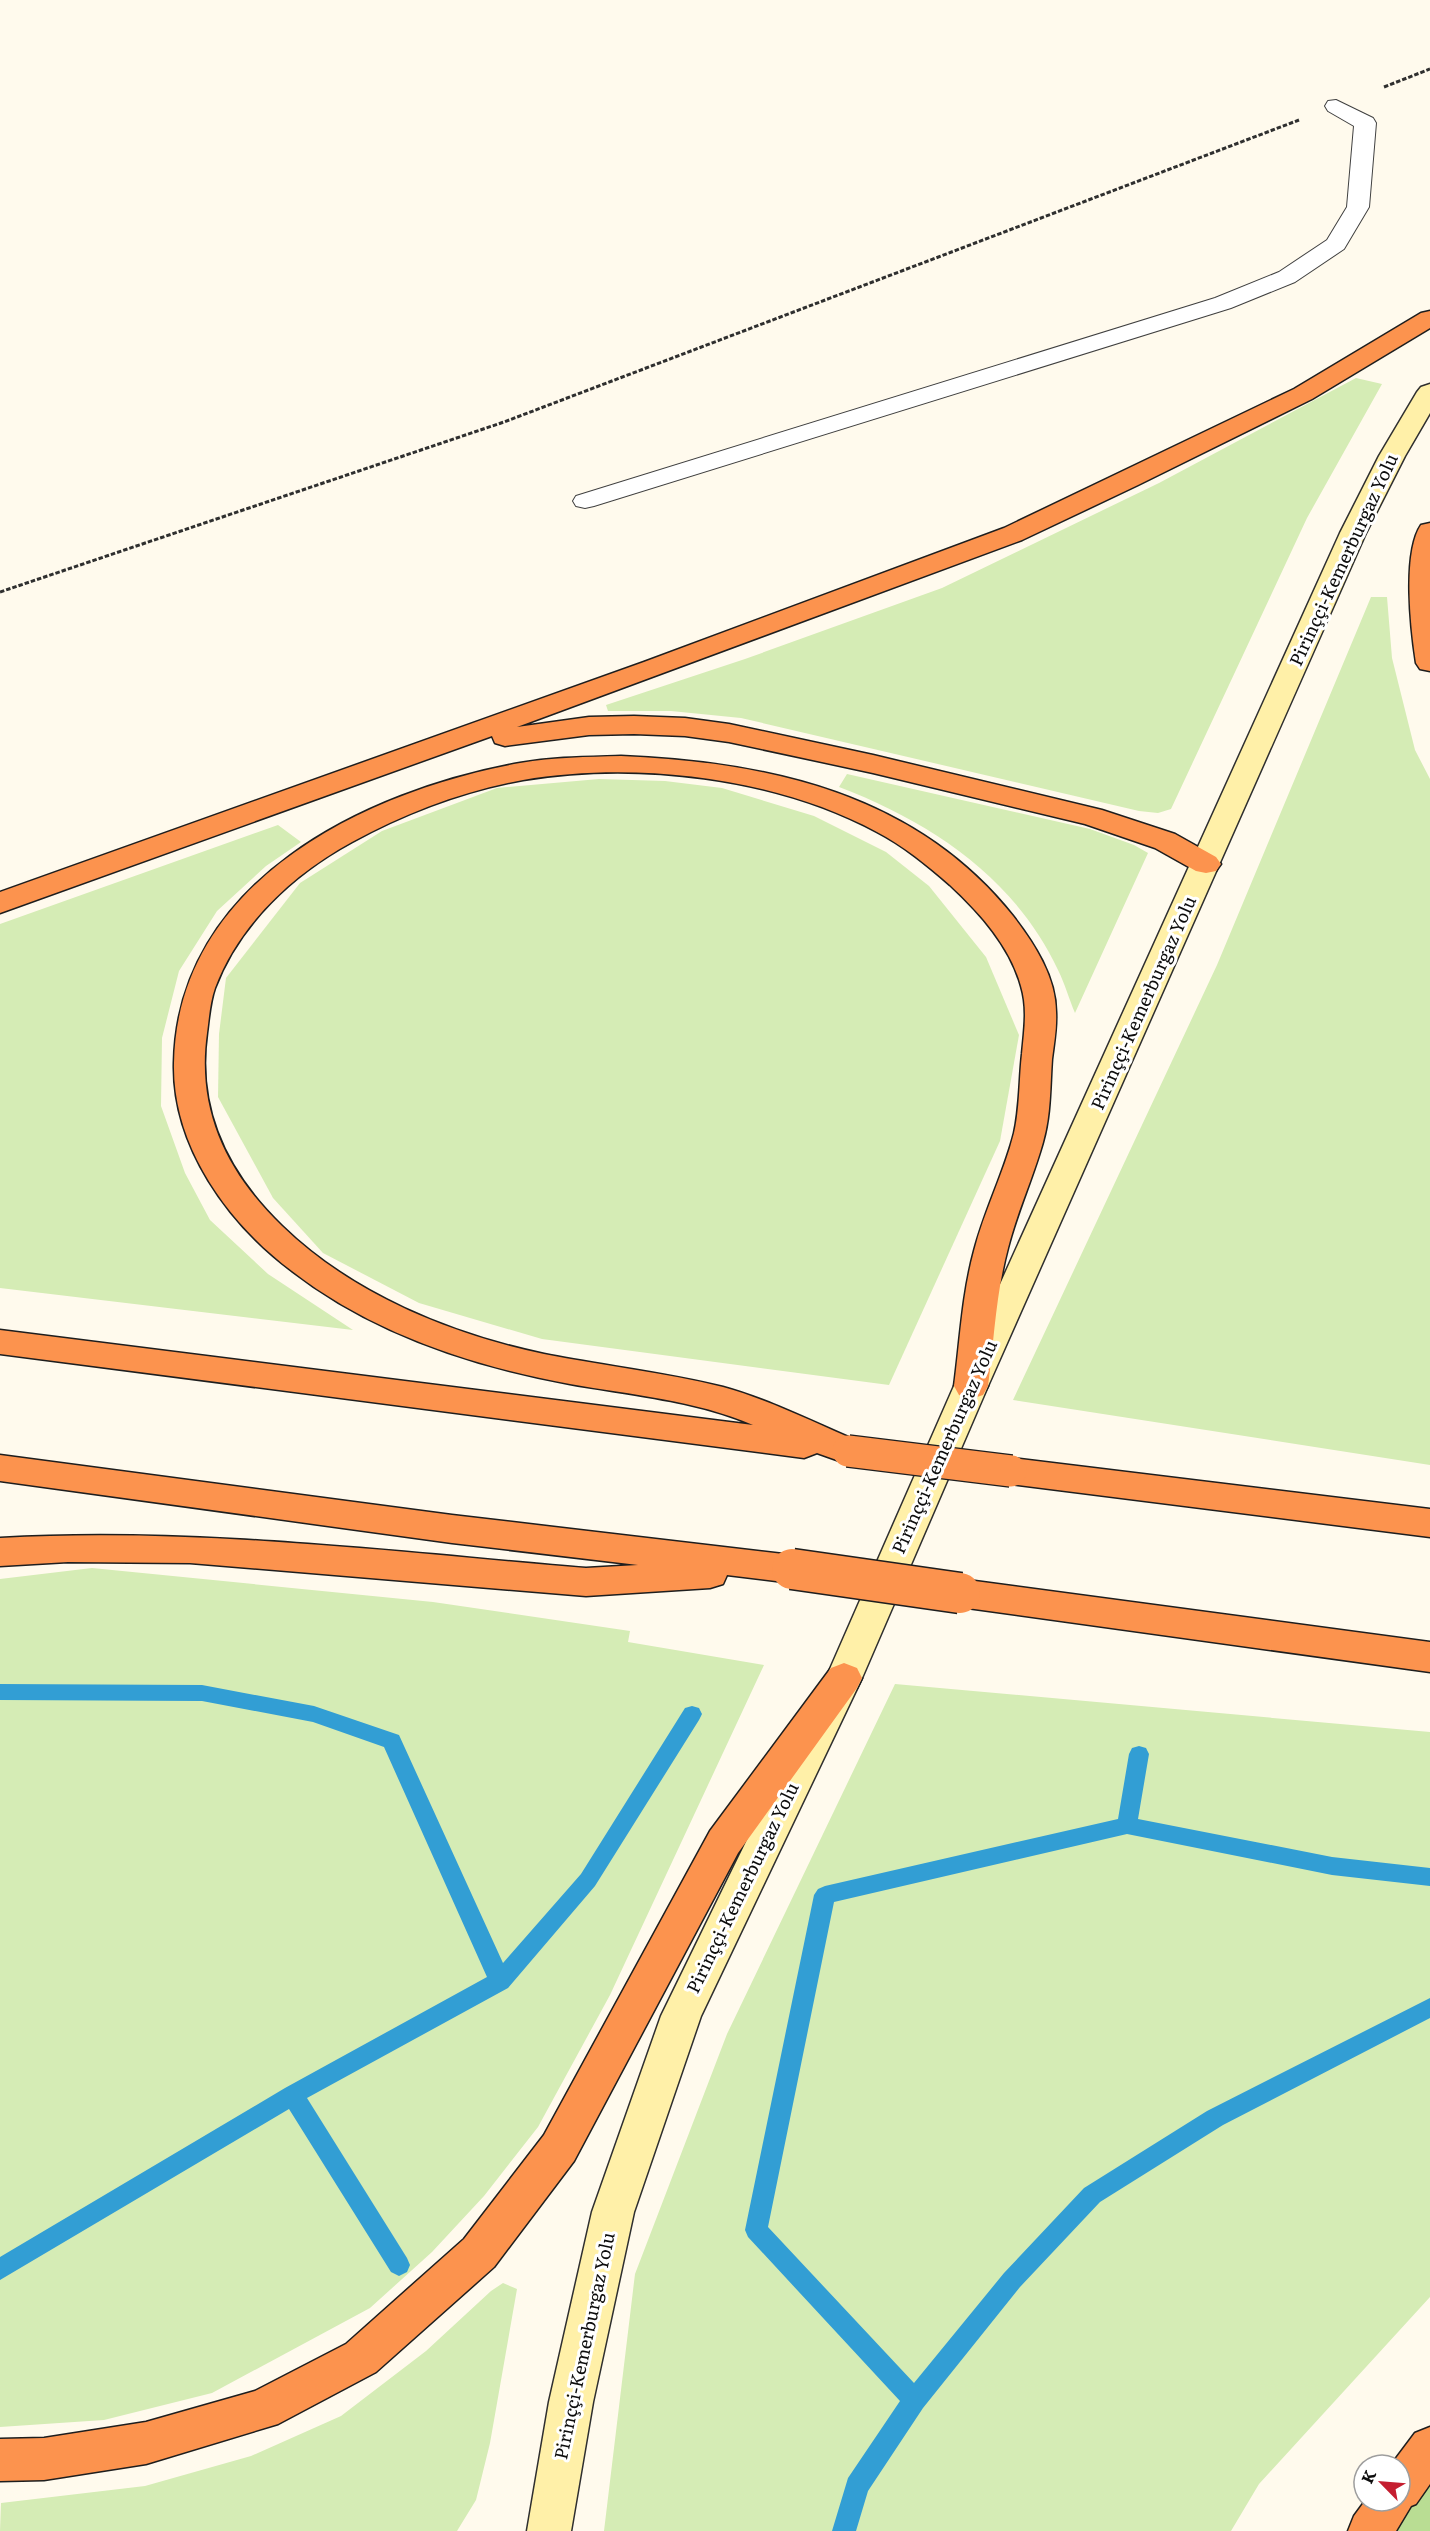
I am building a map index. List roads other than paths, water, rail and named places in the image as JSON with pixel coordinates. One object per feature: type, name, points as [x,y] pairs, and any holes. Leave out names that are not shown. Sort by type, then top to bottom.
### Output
[{"type":"highway","points":[[0,903],[887,583],[1013,534],[1129,480],[1303,394],[1430,318]]},
{"type":"highway","points":[[1430,531],[1424,586],[1426,642],[1430,663]]},
{"type":"highway","points":[[372,770],[461,747],[525,734],[589,726],[685,727],[729,733],[873,764],[1092,816],[1165,841],[1206,864]]},
{"type":"highway","points":[[848,1451],[725,1400],[528,1362],[462,1344],[390,1316],[320,1274],[275,1240],[237,1198],[214,1161],[192,1111],[188,1050],[198,992],[224,942],[256,899],[293,866],[333,838],[367,821],[458,787],[507,775],[563,766],[626,765],[682,768],[760,780],[796,789],[878,820],[926,848],[964,879],[995,912],[1022,953],[1035,981],[1041,1005],[1032,1126],[990,1251],[971,1386]]},
{"type":"highway","points":[[0,1342],[1430,1523]]},
{"type":"highway","points":[[0,1468],[452,1529],[792,1569],[1430,1657]]},
{"type":"highway","points":[[0,1552],[68,1548],[190,1549],[586,1582],[792,1569]]},
{"type":"highway","points":[[0,2460],[44,2459],[146,2443],[262,2409],[361,2358],[479,2253],[559,2148],[724,1842],[844,1678]]},
{"type":"highway","points":[[1412,2473],[1430,2448]]},
{"type":"highway","points":[[1370,2531],[1383,2513]]},
{"type":"main road","name":"Pirinççi-Kemerburgaz Yolu","points":[[549,2531],[571,2402],[613,2212],[681,2016],[844,1678],[971,1386],[1353,533],[1392,456],[1430,393]]},
{"type":"lane","points":[[585,501],[1211,307],[1287,277],[1336,244],[1358,207],[1365,123],[1336,106]]},
{"type":"waterway","points":[[0,1692],[202,1693],[314,1714],[392,1741],[500,1981]]},
{"type":"waterway","points":[[500,1981],[588,1880],[692,1714]]},
{"type":"waterway","points":[[1127,1825],[1139,1754]]},
{"type":"waterway","points":[[915,2400],[756,2230],[825,1895],[1127,1825]]},
{"type":"waterway","points":[[1127,1825],[1332,1866],[1430,1877]]},
{"type":"waterway","points":[[293,2095],[500,1981]]},
{"type":"waterway","points":[[915,2400],[1012,2280],[1092,2195],[1215,2118],[1430,2007]]},
{"type":"waterway","points":[[0,2269],[293,2095]]},
{"type":"waterway","points":[[293,2095],[399,2265]]},
{"type":"waterway","points":[[844,2531],[857,2486],[915,2400]]}]
